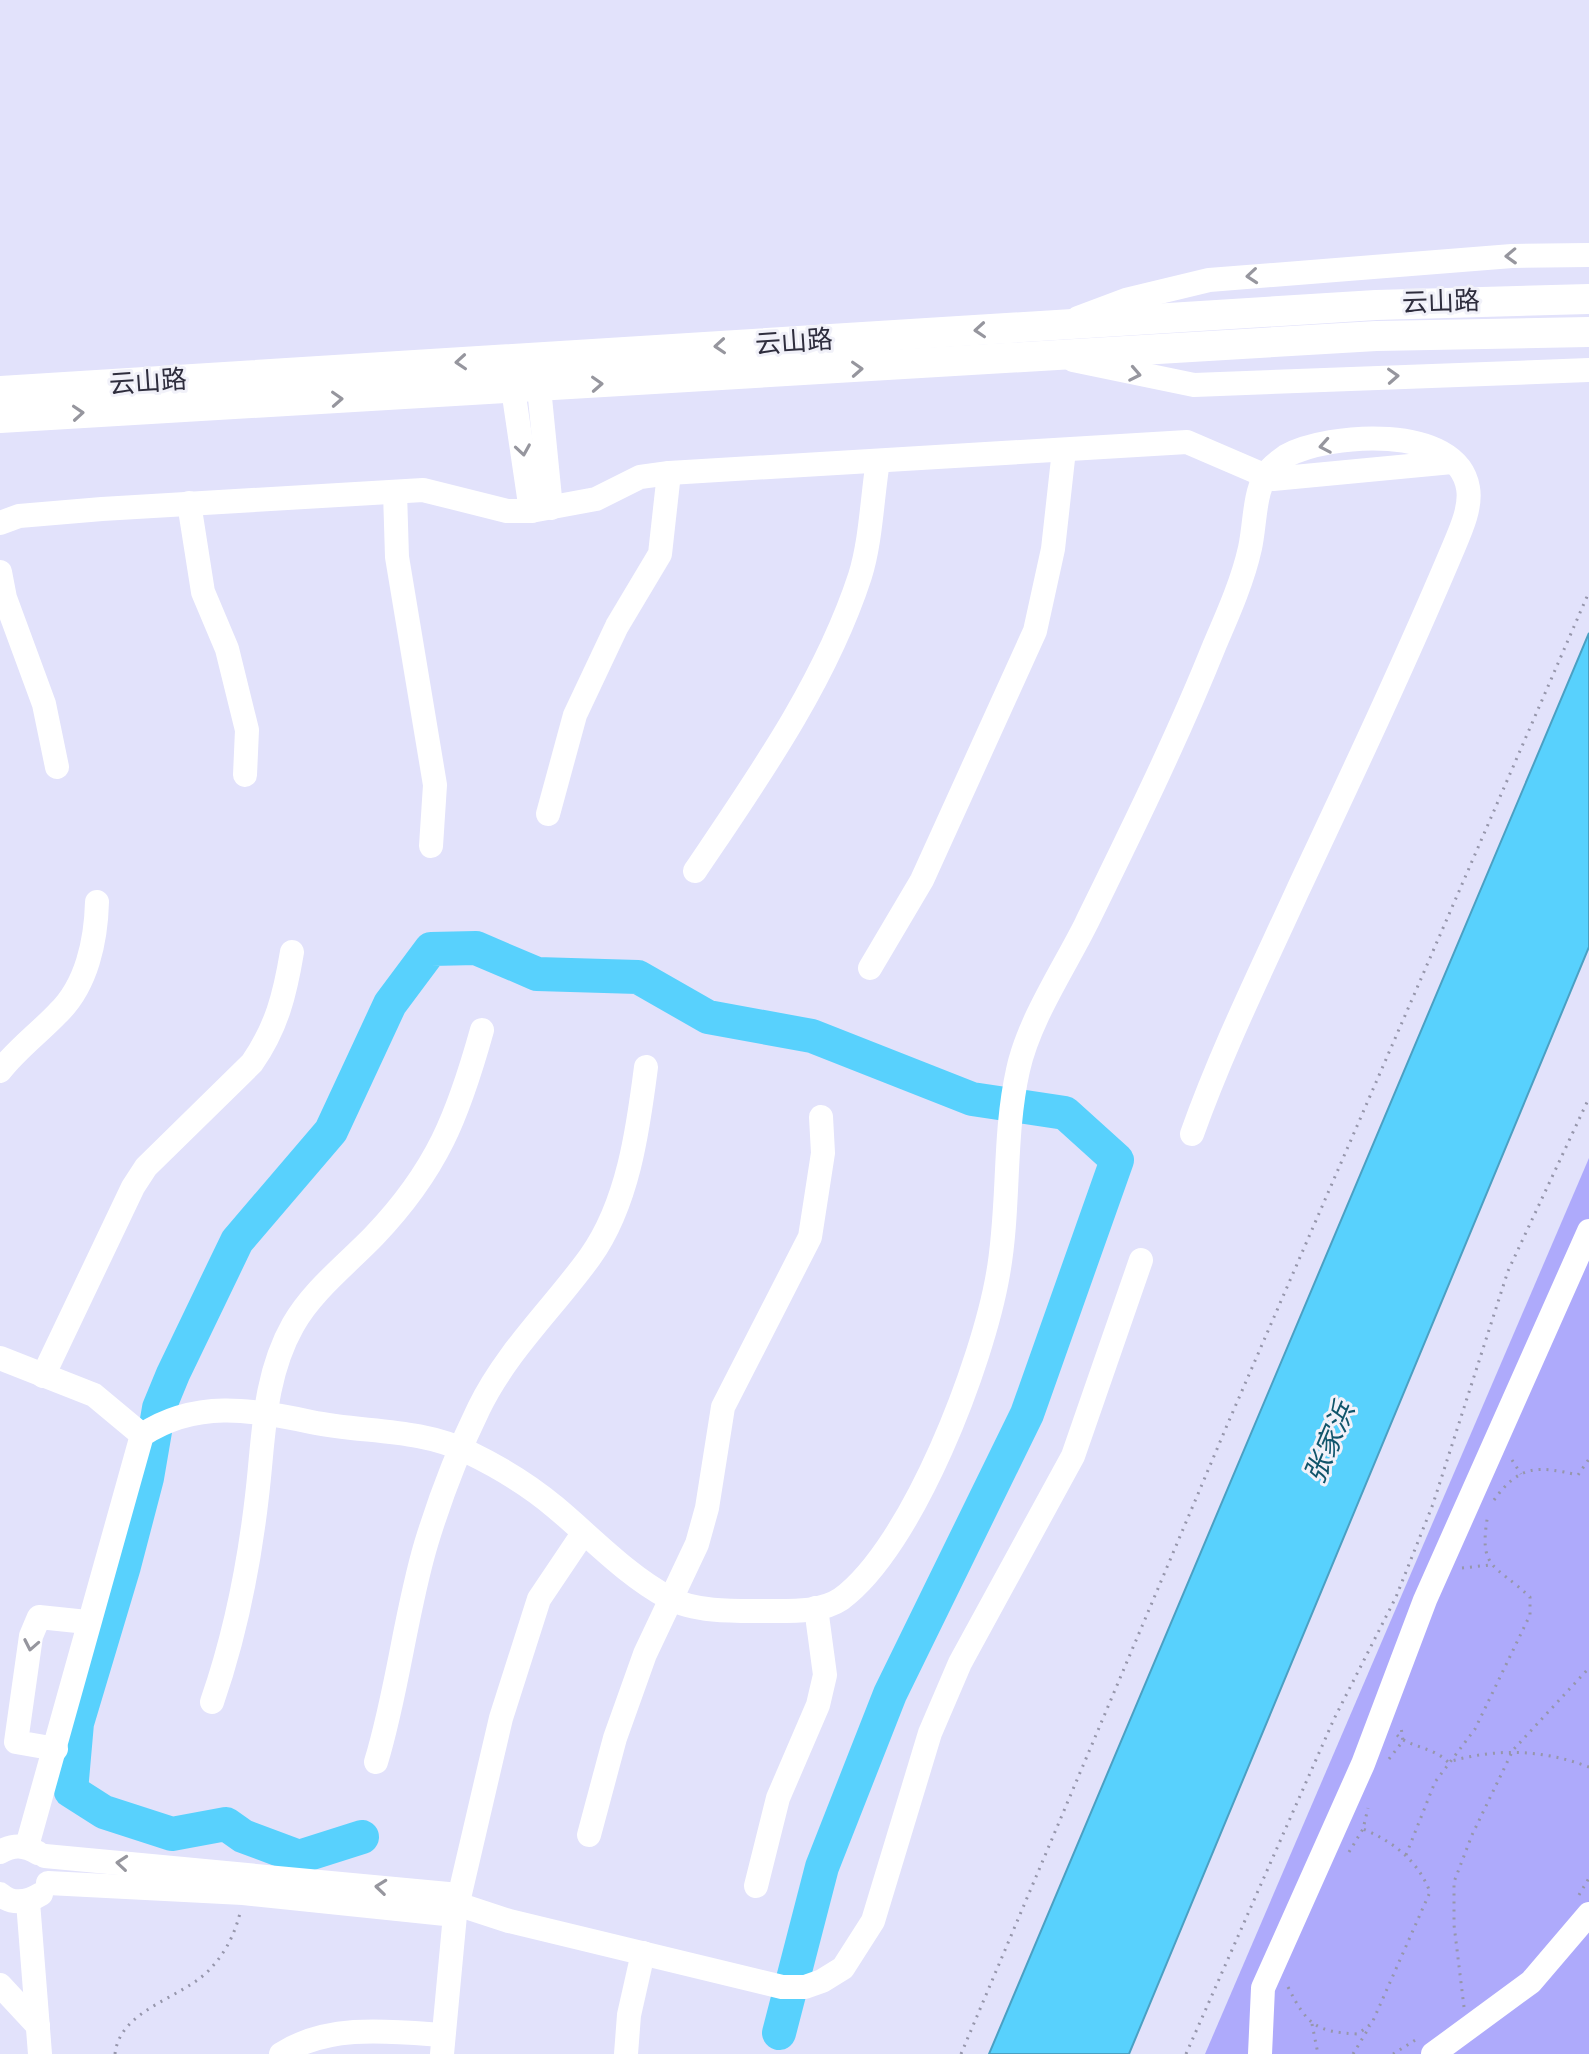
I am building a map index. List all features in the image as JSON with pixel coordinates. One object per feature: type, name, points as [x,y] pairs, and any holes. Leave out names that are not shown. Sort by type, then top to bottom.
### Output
[{"type":"main road","name":"云山路","points":[[0,391],[1376,305],[1589,299]]},
{"type":"main road","name":"云山路","points":[[0,418],[1376,336],[1589,332]]},
{"type":"lane","points":[[1058,325],[1126,300],[1209,280],[1512,256],[1589,255]]},
{"type":"lane","points":[[1059,356],[1194,385],[1589,370]]},
{"type":"lane","points":[[526,389],[541,509]]},
{"type":"lane","points":[[0,523],[19,516],[423,490],[507,511],[541,509],[596,499],[640,477],[669,473],[1187,442],[1230,458],[1264,477],[1452,462],[1465,478],[1469,492],[1457,537],[1351,777],[1242,1003],[1192,1134]]},
{"type":"lane","points":[[870,968],[922,880],[1035,631],[1053,549],[1064,450]]},
{"type":"lane","points":[[695,871],[749,792],[819,672],[860,574],[878,461]]},
{"type":"lane","points":[[548,814],[575,715],[617,626],[660,554],[669,473]]},
{"type":"lane","points":[[0,1358],[94,1395],[152,1429],[211,1409],[265,1414],[347,1430],[421,1434],[462,1449],[520,1481],[560,1510],[582,1535],[673,1601],[698,1607],[768,1611],[832,1606],[867,1576],[898,1534],[920,1493],[984,1341],[999,1272],[1018,1068],[1026,1044],[1147,800],[1215,647],[1249,554],[1264,477]]},
{"type":"lane","points":[[395,492],[397,557],[435,785],[431,846]]},
{"type":"lane","points":[[189,503],[203,592],[227,649],[247,730],[245,775]]},
{"type":"lane","points":[[0,572],[5,598],[44,704],[57,767]]},
{"type":"lane","points":[[0,1071],[60,1011],[75,990],[96,939],[97,902]]},
{"type":"lane","points":[[43,1376],[133,1187],[177,1135],[252,1063],[266,1043],[278,1019],[292,952]]},
{"type":"lane","points":[[212,1702],[233,1636],[248,1553],[271,1383],[293,1325],[409,1197],[434,1162],[466,1093],[482,1030]]},
{"type":"lane","points":[[376,1762],[389,1720],[426,1544],[462,1449],[496,1379],[591,1256],[608,1226],[622,1187],[646,1067]]},
{"type":"lane","points":[[589,1835],[628,1702],[658,1624],[673,1601],[697,1544],[707,1508],[723,1407],[810,1237],[823,1153],[821,1117]]},
{"type":"lane","points":[[1260,2054],[1263,1988],[1341,1814],[1442,1562],[1589,1231]]},
{"type":"lane","points":[[0,1852],[9,1846],[243,1883],[457,1905],[509,1921],[782,1987],[805,1987],[822,1981],[843,1968],[873,1921],[930,1733],[960,1663],[1073,1456],[1141,1260]]},
{"type":"lane","points":[[36,1851],[56,1749],[87,1622],[152,1429]]},
{"type":"lane","points":[[281,2054],[330,2035],[379,2031],[442,2044],[457,1905],[520,1651],[539,1599],[582,1535]]},
{"type":"lane","points":[[756,1886],[778,1798],[818,1705],[825,1675],[816,1608]]},
{"type":"lane","points":[[56,1749],[16,1742],[31,1636],[39,1617],[87,1622]]},
{"type":"lane","points":[[0,1894],[6,1900],[28,1902],[41,1895],[48,1883],[50,1868],[36,1851]]},
{"type":"lane","points":[[48,1883],[243,1883]]},
{"type":"lane","points":[[28,1902],[40,2054]]},
{"type":"lane","points":[[1430,2043],[1531,1982],[1582,1909]]},
{"type":"lane","points":[[626,2054],[629,2015],[643,1953]]},
{"type":"lane","points":[[0,1984],[35,1980]]},
{"type":"lane","points":[[0,1984],[38,2026]]},
{"type":"path","points":[[961,2054],[1222,1438],[1589,592]]},
{"type":"path","points":[[1186,2054],[1334,1719],[1396,1597],[1433,1504],[1508,1271],[1589,1098]]},
{"type":"path","points":[[1406,1855],[1435,1782],[1475,1729],[1530,1615],[1530,1597],[1490,1565],[1484,1537],[1489,1507],[1507,1482],[1541,1467],[1578,1475],[1589,1459]]},
{"type":"path","points":[[1442,1562],[1464,1568],[1490,1565]]},
{"type":"path","points":[[1476,2002],[1464,2011],[1454,1925],[1454,1882],[1472,1835],[1513,1750],[1589,1668]]},
{"type":"path","points":[[1380,1718],[1403,1741],[1436,1750],[1448,1762]]},
{"type":"path","points":[[1448,1762],[1479,1753],[1513,1750],[1537,1752],[1589,1767]]},
{"type":"path","points":[[1353,2054],[1372,2023],[1430,1892],[1422,1871],[1406,1855],[1363,1829]]},
{"type":"path","points":[[1582,1909],[1589,1878]]},
{"type":"path","points":[[115,2054],[124,2033],[139,2016],[211,1969],[233,1934],[243,1883]]},
{"type":"path","points":[[1289,1976],[1288,1987],[1312,2024],[1318,2054]]},
{"type":"path","points":[[1312,2024],[1326,2033],[1358,2034],[1372,2023]]},
{"type":"path","points":[[1393,2054],[1430,2043]]},
{"type":"shaded area","points":[[1589,1158],[1589,2054],[1205,2054]]},
{"type":"water","name":"张家浜","points":[[1589,633],[1589,947],[1129,2054],[989,2054]]},
{"type":"waterway","points":[[362,1837],[299,1857],[243,1836],[226,1824],[172,1834],[104,1812],[71,1791],[77,1723],[147,1478],[159,1408],[173,1374],[237,1241],[331,1131],[390,1004],[431,949],[476,948],[537,974],[638,977],[708,1017],[812,1036],[972,1099],[1065,1113],[1117,1160],[1027,1414],[890,1694],[822,1867],[779,2033]]}]
